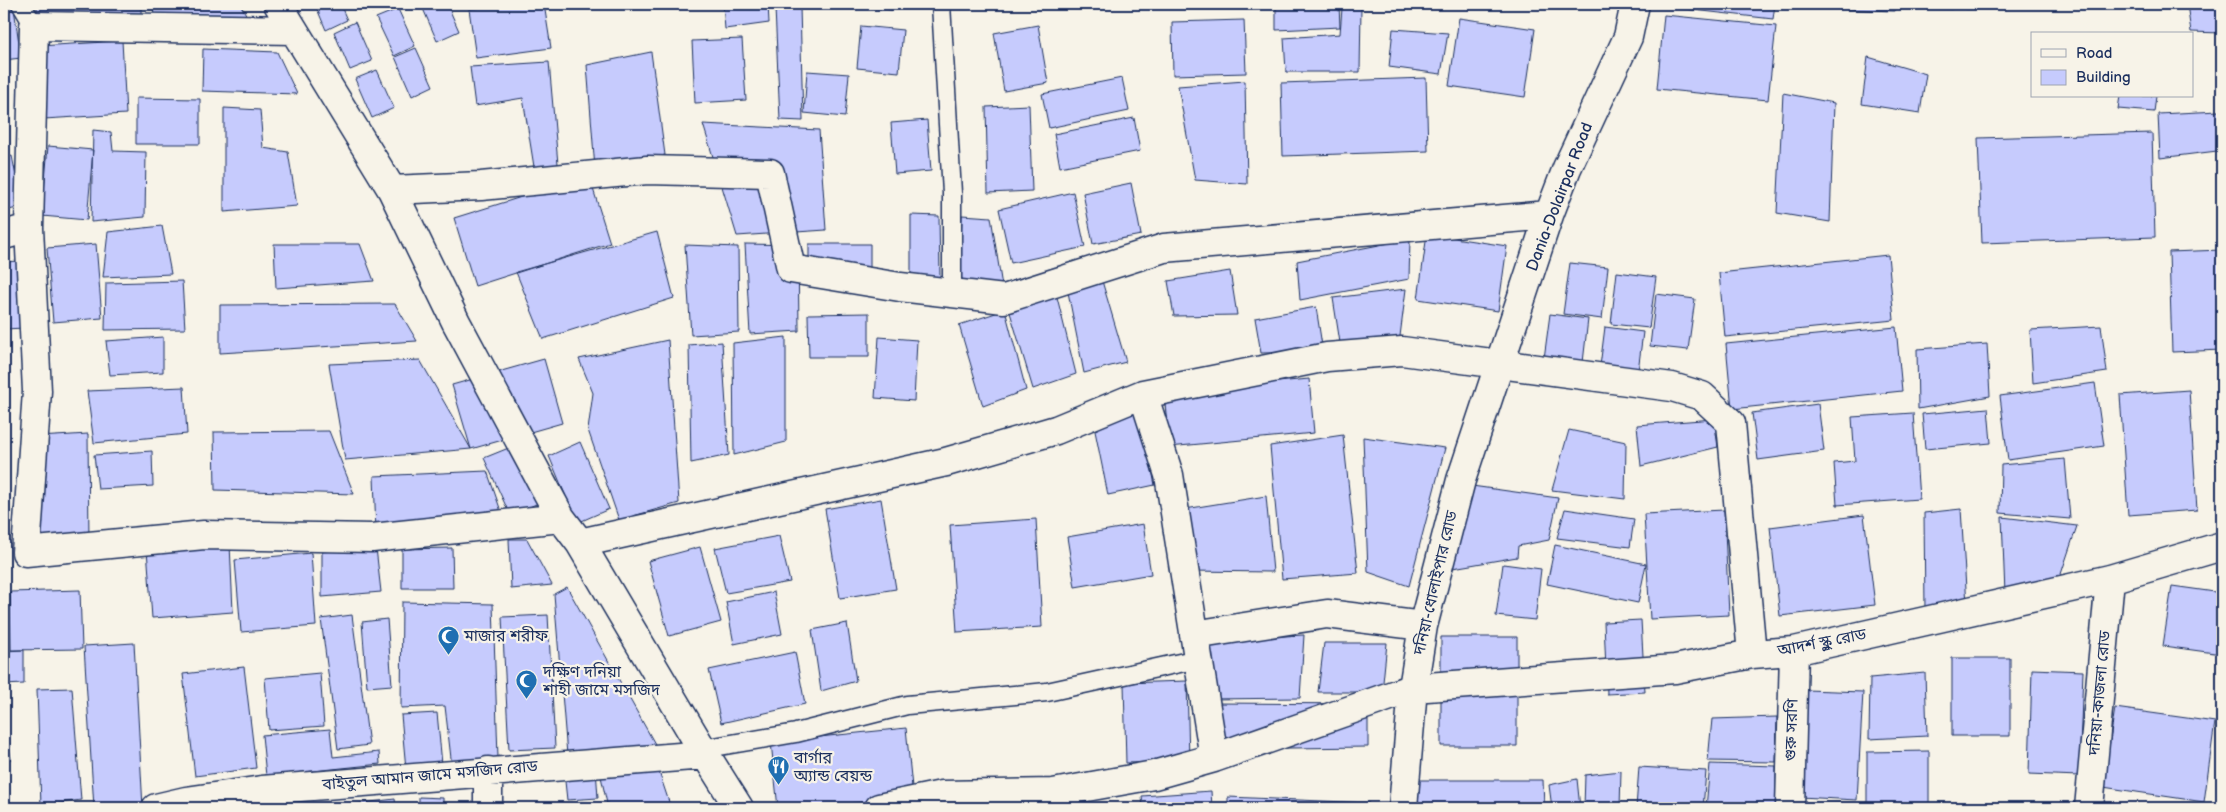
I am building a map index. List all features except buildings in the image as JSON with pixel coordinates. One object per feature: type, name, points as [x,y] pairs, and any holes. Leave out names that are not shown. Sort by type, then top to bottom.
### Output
[{"type":"street","points":[[278,4],[392,190],[456,322],[561,518],[580,543],[703,752],[739,808]]},
{"type":"street","name":"Dania-Dolairpar Road","points":[[1499,364],[1549,215],[1567,168],[1628,37],[1635,4]]},
{"type":"street","points":[[293,30],[27,15],[16,231],[37,391],[15,554],[204,535],[372,538],[561,518]]},
{"type":"street","points":[[392,190],[481,186],[647,170],[770,173],[791,269],[1004,299],[1164,248],[1549,215]]},
{"type":"street","points":[[580,543],[946,462],[1056,430],[1143,394],[1327,356],[1402,351],[1672,387],[1702,396],[1731,424],[1752,654]]},
{"type":"street","name":"দনিয়া-ধোলাইপার রোড","points":[[1403,808],[1413,688],[1423,626],[1461,480],[1499,364]]},
{"type":"street","points":[[1143,394],[1169,475],[1214,758]]},
{"type":"street","name":"আদর্শ স্কুল রোড","points":[[879,808],[942,795],[1053,794],[1154,775],[1214,758],[1413,688],[1675,669],[1752,654],[1794,651],[2110,579],[2222,546]]},
{"type":"street","name":"দনিয়া-কাজলা রোড","points":[[2089,808],[2110,579]]},
{"type":"street","points":[[1196,647],[1327,614],[1423,626]]},
{"type":"street","name":"গুরু সরণি","points":[[1790,808],[1794,651]]},
{"type":"street","name":"বাইতুল আমান জামে মসজিদ রোড","points":[[156,808],[186,801],[262,790],[703,752]]},
{"type":"street","points":[[488,771],[488,808]]},
{"type":"lane","points":[[941,4],[952,193],[952,292]]},
{"type":"lane","points":[[703,752],[796,733],[906,705],[1047,692],[1196,647]]},
{"type":"place","name":"মাজার শরীফ","points":[[448,655]]},
{"type":"place","name":"দক্ষিণ দনিয়া শাহী জামে মসজিদ","points":[[527,700]]},
{"type":"place","name":"বার্গার অ্যান্ড বেয়ন্ড","points":[[778,786]]}]
